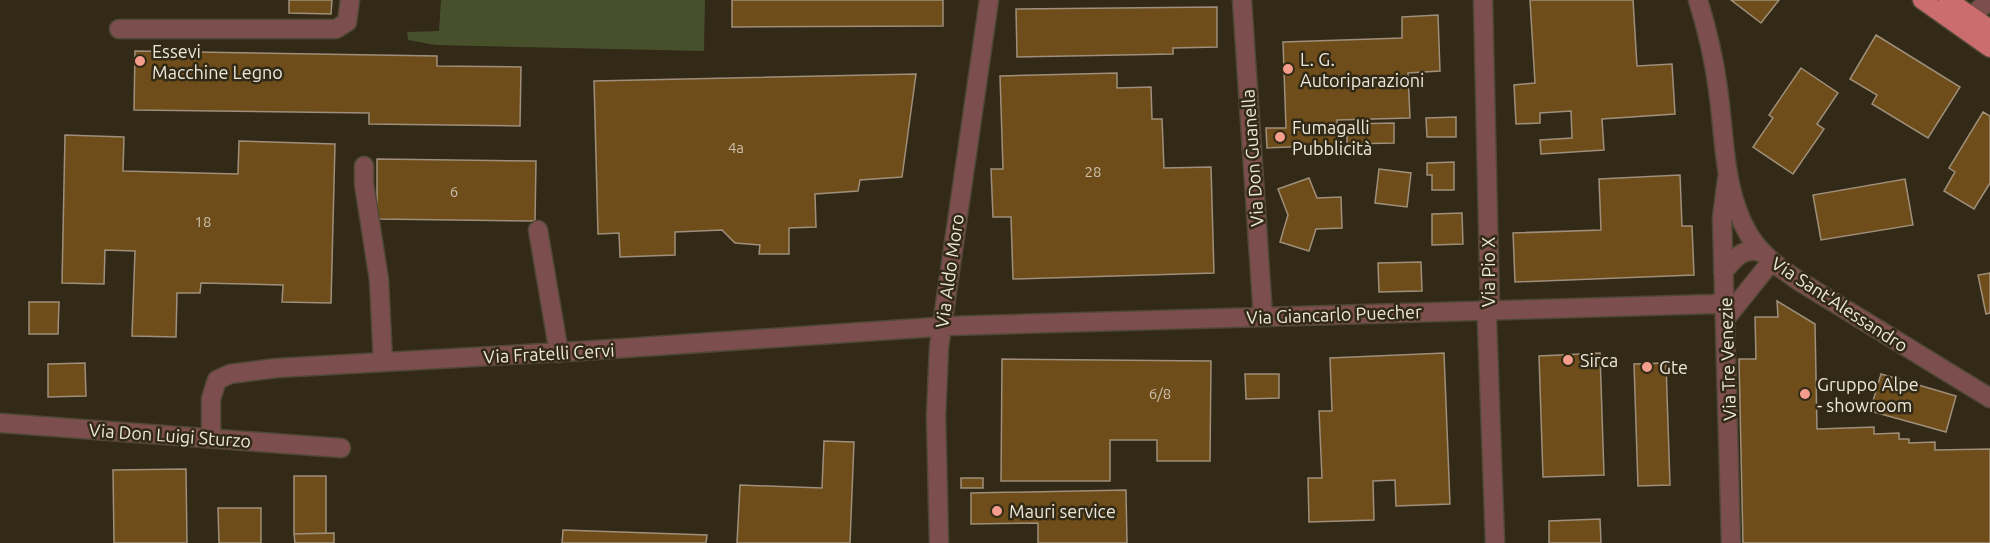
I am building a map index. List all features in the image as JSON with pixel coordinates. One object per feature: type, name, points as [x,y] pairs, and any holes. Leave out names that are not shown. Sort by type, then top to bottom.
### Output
[{"type":"main road","points":[[1922,0],[1982,33]]},
{"type":"main road","points":[[1948,0],[1971,17],[1990,48]]},
{"type":"street","points":[[119,29],[336,29],[347,22],[350,0]]},
{"type":"street","name":"Via Aldo Moro","points":[[939,543],[936,409],[941,327],[989,0]]},
{"type":"street","name":"Via Don Guanella","points":[[1242,0],[1263,317]]},
{"type":"street","name":"Via Pio X","points":[[1483,0],[1490,309],[1487,321],[1495,543]]},
{"type":"street","name":"Via Sant'Alessandro","points":[[1698,0],[1712,53],[1728,175],[1740,216],[1748,233],[1767,257],[1990,398]]},
{"type":"street","points":[[1971,17],[1989,0]]},
{"type":"street","points":[[364,166],[364,184],[379,280],[383,362]]},
{"type":"street","name":"Via Tre Venezie","points":[[1728,175],[1722,209],[1731,543]]},
{"type":"street","points":[[538,230],[559,353]]},
{"type":"street","points":[[1724,272],[1741,253],[1756,250],[1767,257],[1726,310]]},
{"type":"street","name":"Via Giancarlo Puecher","points":[[941,327],[1714,304],[1726,310]]},
{"type":"street","name":"Via Fratelli Cervi","points":[[211,438],[213,388],[225,375],[277,368],[559,353],[941,327]]},
{"type":"street","name":"Via Don Luigi Sturzo","points":[[0,423],[341,448]]},
{"type":"green space","points":[[441,0],[705,0],[704,51],[435,45],[408,40],[407,32],[439,31]]},
{"type":"building","points":[[289,0],[332,0],[331,14],[289,13]]},
{"type":"building","points":[[732,0],[943,0],[943,26],[732,27]]},
{"type":"building","points":[[1530,0],[1633,0],[1637,66],[1672,64],[1675,114],[1602,119],[1604,150],[1541,154],[1540,140],[1572,138],[1571,111],[1540,113],[1540,123],[1516,124],[1514,85],[1535,83]]},
{"type":"building","points":[[1731,0],[1779,0],[1761,23]]},
{"type":"building","points":[[1217,7],[1217,47],[1173,48],[1173,54],[1017,57],[1016,9]]},
{"type":"building","points":[[1438,15],[1440,71],[1408,73],[1410,118],[1337,120],[1338,145],[1267,148],[1266,128],[1286,128],[1283,42],[1402,38],[1402,17]]},
{"type":"building","points":[[1876,35],[1960,87],[1928,138],[1872,104],[1877,95],[1850,79]]},
{"type":"building","points":[[135,51],[437,56],[437,66],[521,67],[520,126],[369,124],[369,113],[134,110]]},
{"type":"building","points":[[1801,68],[1838,93],[1817,124],[1824,129],[1793,174],[1753,147],[1773,118],[1769,115]]},
{"type":"building","points":[[1117,73],[1117,88],[1151,87],[1152,119],[1162,119],[1164,168],[1211,167],[1214,273],[1013,279],[1011,217],[993,217],[991,169],[1003,169],[1000,76]]},
{"type":"building","points":[[916,74],[902,177],[860,180],[858,191],[815,194],[816,227],[789,228],[789,254],[759,254],[760,245],[735,243],[722,230],[675,232],[675,255],[620,257],[619,233],[598,234],[594,81]]},
{"type":"building","points":[[1983,112],[1990,116],[1990,183],[1974,209],[1944,191],[1955,172],[1949,168]]},
{"type":"building","points":[[1456,117],[1456,137],[1427,137],[1426,118]]},
{"type":"building","points":[[1394,123],[1394,143],[1347,144],[1347,124]]},
{"type":"building","points":[[65,135],[124,137],[123,171],[238,174],[239,141],[335,144],[331,303],[282,302],[283,285],[201,283],[200,293],[177,293],[176,337],[132,336],[135,251],[105,250],[104,284],[62,283]]},
{"type":"building","points":[[377,159],[536,161],[535,221],[377,219]]},
{"type":"building","points":[[1454,162],[1454,190],[1432,190],[1432,175],[1427,175],[1427,163]]},
{"type":"building","points":[[1379,169],[1411,173],[1407,207],[1375,203]]},
{"type":"building","points":[[1680,175],[1682,226],[1692,226],[1694,275],[1515,282],[1513,233],[1601,230],[1599,179]]},
{"type":"building","points":[[1309,178],[1317,198],[1341,197],[1342,228],[1316,229],[1309,251],[1280,242],[1288,215],[1278,189]]},
{"type":"building","points":[[1905,179],[1913,225],[1821,240],[1813,195]]},
{"type":"building","points":[[1462,213],[1463,244],[1432,245],[1432,214]]},
{"type":"building","points":[[1421,262],[1422,291],[1379,292],[1378,263]]},
{"type":"building","points":[[1990,273],[1990,313],[1986,314],[1978,275]]},
{"type":"building","points":[[1777,301],[1815,324],[1817,429],[1874,427],[1874,434],[1899,433],[1899,439],[1909,439],[1909,443],[1935,442],[1935,450],[1990,449],[1990,543],[1743,543],[1739,359],[1756,359],[1755,317],[1778,317]]},
{"type":"building","points":[[29,302],[59,302],[58,334],[29,334]]},
{"type":"building","points":[[1444,353],[1450,504],[1396,506],[1395,480],[1373,481],[1374,520],[1309,522],[1308,478],[1322,478],[1319,411],[1332,411],[1330,358]]},
{"type":"building","points":[[1600,353],[1604,475],[1543,477],[1539,356]]},
{"type":"building","points":[[1002,359],[1211,361],[1210,461],[1157,461],[1157,440],[1110,440],[1110,481],[1001,481]]},
{"type":"building","points":[[85,363],[86,396],[48,397],[48,364]]},
{"type":"building","points":[[1666,363],[1670,485],[1638,486],[1634,364]]},
{"type":"building","points":[[1245,374],[1279,374],[1279,398],[1246,399]]},
{"type":"building","points":[[1881,374],[1956,396],[1946,432],[1870,411]]},
{"type":"building","points":[[824,441],[854,442],[850,543],[737,543],[740,485],[822,488]]},
{"type":"building","points":[[186,469],[187,543],[114,543],[113,470]]},
{"type":"building","points":[[294,476],[326,476],[326,533],[294,534]]},
{"type":"building","points":[[961,478],[983,478],[983,488],[961,488]]},
{"type":"building","points":[[1126,490],[1127,543],[1038,543],[1038,523],[971,524],[971,493]]},
{"type":"building","points":[[218,508],[261,508],[261,543],[219,543]]},
{"type":"building","points":[[1600,519],[1601,543],[1549,543],[1549,521]]},
{"type":"building","points":[[563,530],[707,535],[706,543],[562,543]]},
{"type":"building","points":[[334,533],[334,543],[295,543],[294,534]]},
{"type":"place","name":"Essevi Macchine Legno","points":[[140,61]]},
{"type":"place","name":"L. G. Autoriparazioni","points":[[1288,69]]},
{"type":"place","name":"Fumagalli Pubblicità","points":[[1280,137]]},
{"type":"place","name":"Sirca","points":[[1568,360]]},
{"type":"place","name":"Gte","points":[[1647,367]]},
{"type":"place","name":"Gruppo Alpe - showroom","points":[[1805,394]]},
{"type":"place","name":"Mauri service","points":[[997,511]]}]
